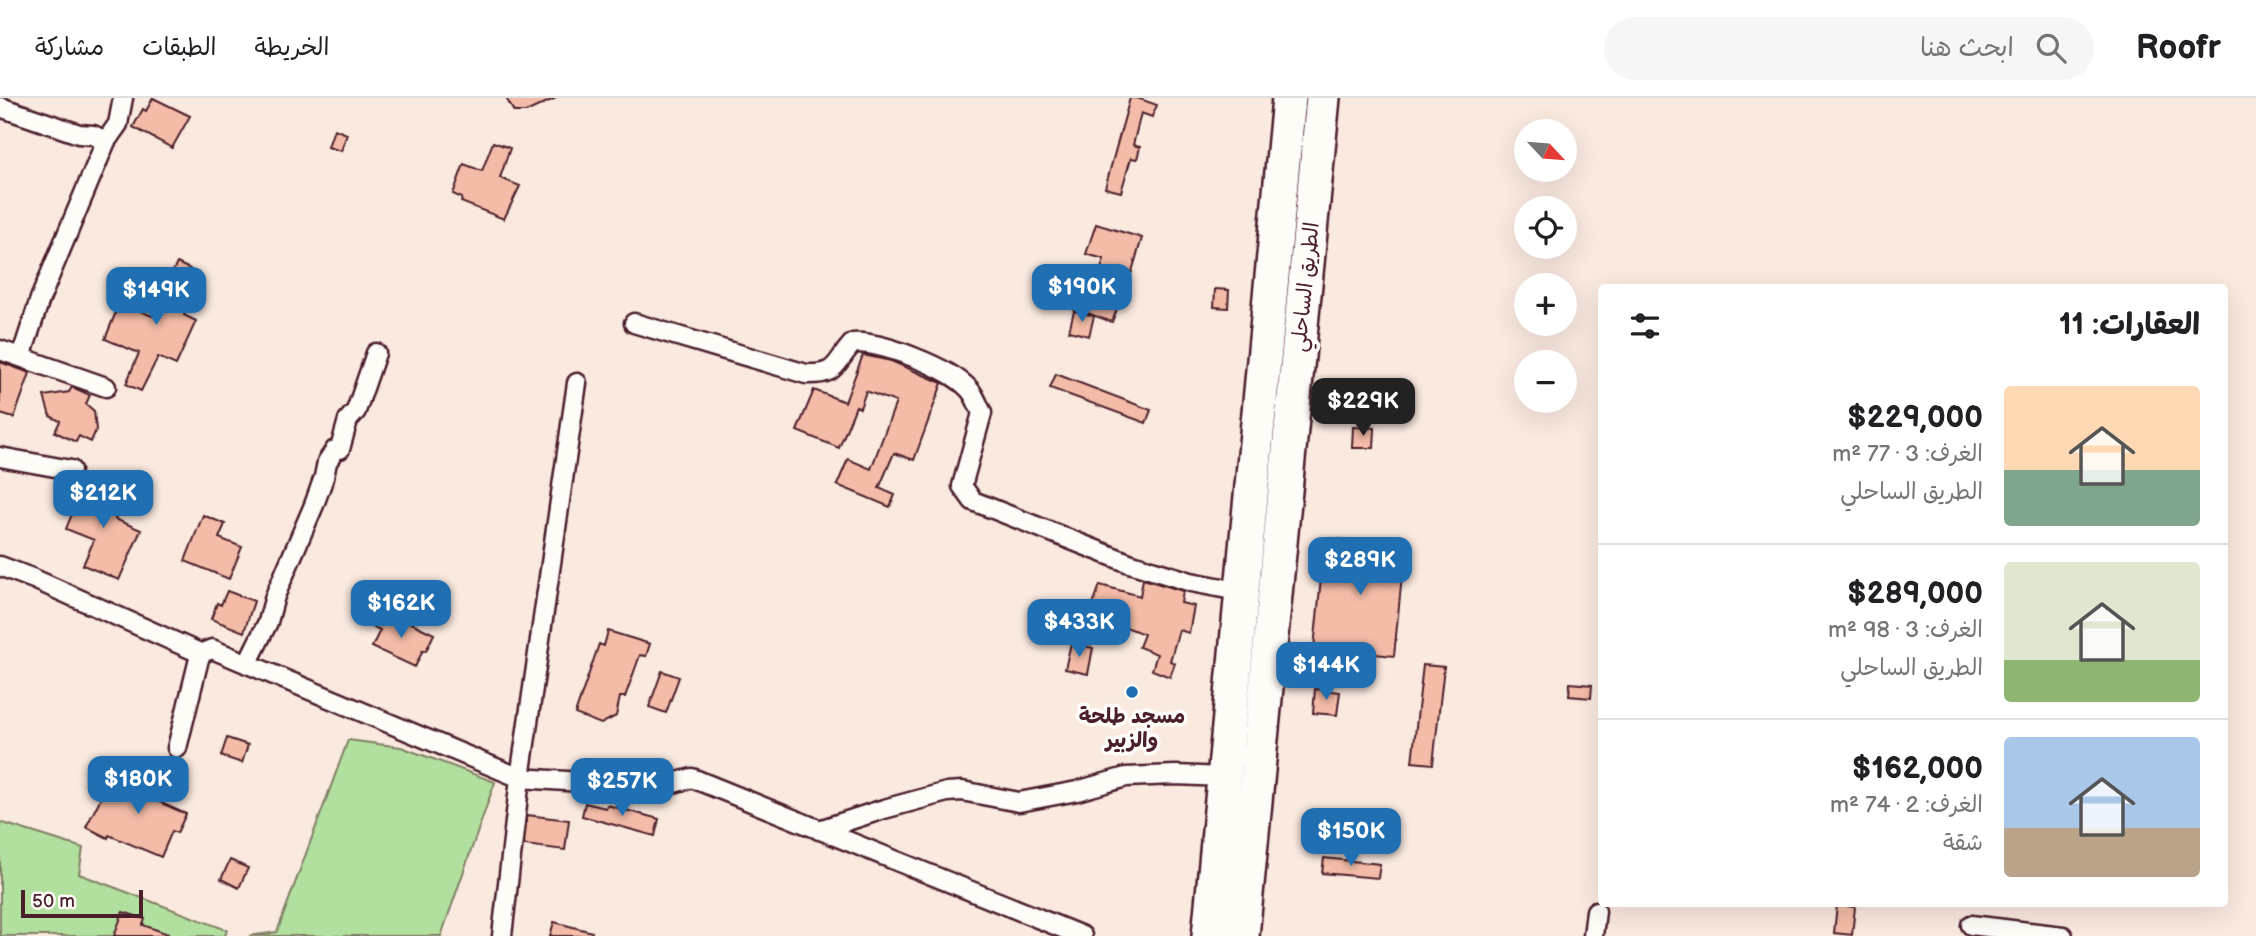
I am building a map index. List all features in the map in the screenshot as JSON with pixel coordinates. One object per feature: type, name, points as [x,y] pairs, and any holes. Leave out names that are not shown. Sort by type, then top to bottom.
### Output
[{"type":"highway","name":"الطريق الساحلي","points":[[1209,936],[1289,98]]},
{"type":"highway","name":"الطريق الساحلي","points":[[1242,936],[1323,98]]},
{"type":"street","points":[[21,357],[40,299],[106,141],[118,124],[124,98]]},
{"type":"street","points":[[0,107],[106,141]]},
{"type":"street","points":[[634,323],[806,374],[824,374],[836,366],[853,343],[866,342],[928,363],[951,374],[970,390],[982,413],[962,486],[973,501],[1129,564],[1191,582],[1243,592]]},
{"type":"street","points":[[0,350],[106,387]]},
{"type":"street","points":[[247,664],[268,622],[275,596],[320,490],[327,462],[335,450],[340,449],[348,420],[356,411],[376,353]]},
{"type":"street","points":[[502,936],[520,778],[576,383]]},
{"type":"street","points":[[0,457],[71,470]]},
{"type":"street","points":[[0,566],[202,654]]},
{"type":"street","points":[[177,748],[202,654],[212,649],[520,778],[659,786],[689,778],[1082,936]]},
{"type":"street","points":[[819,830],[947,792],[962,791],[1019,802],[1077,791],[1126,777],[1225,777]]},
{"type":"street","points":[[1593,936],[1596,911]]},
{"type":"street","points":[[1971,925],[2063,936]]},
{"type":"green space","points":[[348,740],[401,747],[495,782],[441,936],[249,936],[277,932]]},
{"type":"green space","points":[[0,822],[83,848],[79,874],[227,930],[225,936],[0,936]]},
{"type":"building","points":[[153,98],[190,116],[172,148],[133,127]]},
{"type":"building","points":[[506,98],[556,98],[526,112],[514,112]]},
{"type":"building","points":[[1130,98],[1157,105],[1152,117],[1141,113],[1133,145],[1140,147],[1137,159],[1131,158],[1121,192],[1105,188]]},
{"type":"building","points":[[334,129],[347,134],[341,151],[328,147]]},
{"type":"building","points":[[493,142],[510,148],[500,178],[520,186],[504,219],[461,202],[462,198],[453,194],[464,164],[482,171]]},
{"type":"building","points":[[1096,224],[1142,238],[1130,278],[1101,269],[1104,259],[1086,254]]},
{"type":"building","points":[[177,263],[190,269],[186,276],[199,282],[184,315],[196,321],[176,365],[158,357],[141,391],[126,384],[139,353],[105,339],[120,302],[152,316]]},
{"type":"building","points":[[1215,289],[1229,290],[1228,308],[1214,307]]},
{"type":"building","points":[[1091,301],[1117,309],[1112,322],[1087,313]]},
{"type":"building","points":[[1074,311],[1094,316],[1089,336],[1069,331]]},
{"type":"building","points":[[863,355],[891,361],[942,383],[914,460],[894,453],[879,488],[895,495],[890,507],[837,485],[848,459],[871,469],[896,402],[866,391],[860,408],[856,406],[839,448],[797,431],[814,390],[845,402]]},
{"type":"building","points":[[0,362],[30,373],[14,418],[0,414]]},
{"type":"building","points":[[1056,374],[1151,410],[1146,423],[1050,388]]},
{"type":"building","points":[[72,387],[90,395],[86,404],[94,411],[96,430],[91,442],[79,436],[76,442],[55,432],[60,421],[50,416],[44,396],[69,392]]},
{"type":"building","points":[[1353,427],[1375,428],[1374,448],[1352,448]]},
{"type":"building","points":[[85,482],[124,497],[115,519],[141,530],[119,580],[83,565],[94,540],[66,529]]},
{"type":"building","points":[[203,515],[225,524],[219,538],[242,547],[229,579],[185,561]]},
{"type":"building","points":[[1325,538],[1405,545],[1394,656],[1314,648]]},
{"type":"building","points":[[1143,579],[1183,591],[1181,603],[1194,606],[1189,633],[1179,630],[1170,661],[1175,663],[1170,677],[1152,670],[1157,654],[1139,647],[1144,634],[1092,614],[1100,585],[1140,596]]},
{"type":"building","points":[[227,591],[254,601],[244,632],[211,619],[217,603],[221,605]]},
{"type":"building","points":[[377,615],[406,624],[407,621],[434,634],[415,667],[372,647],[380,630],[371,626]]},
{"type":"building","points":[[608,631],[650,644],[646,656],[640,655],[625,697],[620,697],[616,716],[601,724],[575,714],[599,644],[604,646]]},
{"type":"building","points":[[1071,643],[1093,648],[1088,674],[1065,669]]},
{"type":"building","points":[[1423,665],[1444,667],[1433,764],[1412,762]]},
{"type":"building","points":[[662,671],[679,677],[666,713],[649,707]]},
{"type":"building","points":[[1570,683],[1592,685],[1591,698],[1569,696]]},
{"type":"building","points":[[1315,689],[1340,692],[1337,715],[1313,713]]},
{"type":"building","points":[[227,738],[248,745],[242,763],[221,756]]},
{"type":"building","points":[[156,766],[169,770],[159,802],[186,814],[177,833],[172,831],[161,857],[86,827],[108,784],[144,801]]},
{"type":"building","points":[[585,803],[606,808],[607,805],[659,819],[655,836],[582,816]]},
{"type":"building","points":[[527,815],[569,820],[565,850],[524,845]]},
{"type":"building","points":[[1324,858],[1380,864],[1378,878],[1322,873]]},
{"type":"building","points":[[230,860],[248,868],[239,888],[221,879]]},
{"type":"building","points":[[1837,907],[1855,907],[1852,935],[1834,933]]},
{"type":"building","points":[[123,912],[145,919],[143,925],[168,936],[114,936]]},
{"type":"building","points":[[554,922],[592,932],[591,936],[550,936]]},
{"type":"place","name":"مسجد طلحة والزبير","points":[[1132,692]]}]
